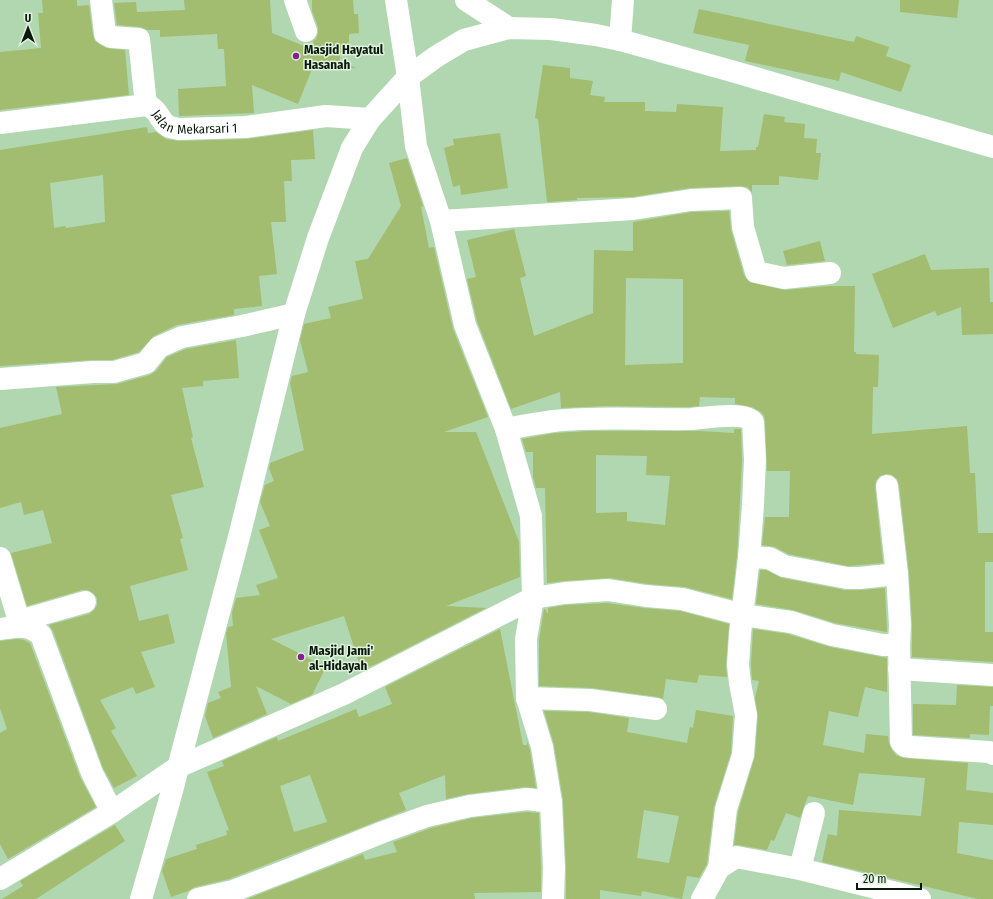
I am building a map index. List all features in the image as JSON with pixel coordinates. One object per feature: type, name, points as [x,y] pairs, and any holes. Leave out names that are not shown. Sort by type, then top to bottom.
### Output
[{"type":"main road","points":[[101,0],[105,34],[111,37],[139,39],[146,105]]},
{"type":"main road","points":[[295,0],[306,31]]},
{"type":"main road","points":[[396,0],[408,76],[416,146],[441,221],[465,325],[506,428],[531,516],[533,598],[526,639],[527,698],[542,747],[551,802],[554,868],[553,899]]},
{"type":"main road","points":[[466,0],[509,28]]},
{"type":"main road","points":[[620,40],[623,0]]},
{"type":"main road","points":[[141,899],[169,802],[240,533],[294,314],[318,238],[352,148],[370,119],[408,76],[464,40],[509,28],[551,29],[620,40],[993,147]]},
{"type":"main road","name":"Jalan Mekarsari 1","points":[[0,123],[146,105],[153,107],[164,123],[169,127],[179,129],[246,127],[326,116],[370,119]]},
{"type":"main road","points":[[441,221],[633,210],[691,200],[741,198],[743,227],[756,272],[784,278],[830,274]]},
{"type":"main road","points":[[0,379],[93,372],[114,372],[146,363],[159,347],[182,338],[294,314]]},
{"type":"main road","points":[[506,428],[554,421],[692,419],[725,416],[748,418],[753,422],[755,460],[749,556],[738,665],[746,715],[743,755],[726,809],[719,868],[702,899]]},
{"type":"main road","points":[[887,486],[897,574],[900,626],[899,669],[901,742],[905,746],[912,747],[989,752],[993,754]]},
{"type":"main road","points":[[749,556],[769,558],[784,566],[847,578],[897,574]]},
{"type":"main road","points":[[0,558],[13,625]]},
{"type":"main road","points":[[0,879],[112,812],[178,767],[344,694],[533,598],[608,590],[646,596],[682,599],[742,615],[791,622],[832,635],[883,645],[899,645]]},
{"type":"main road","points":[[13,625],[85,602]]},
{"type":"main road","points":[[13,625],[34,629],[41,635],[92,773],[112,812]]},
{"type":"main road","points":[[899,669],[993,675]]},
{"type":"main road","points":[[527,698],[590,700],[656,709]]},
{"type":"main road","points":[[198,899],[233,891],[383,832],[428,816],[470,806],[527,799],[551,802]]},
{"type":"main road","points":[[800,869],[814,813]]},
{"type":"main road","points":[[719,868],[736,857],[800,869],[920,899]]},
{"type":"building","points":[[42,0],[77,0],[77,6],[89,5],[95,41],[106,48],[125,50],[129,95],[0,110],[0,52],[41,48],[38,13],[43,13]]},
{"type":"building","points":[[184,0],[270,0],[272,33],[314,50],[313,41],[316,39],[318,27],[312,11],[312,0],[353,0],[354,14],[358,14],[359,33],[349,34],[349,53],[340,53],[340,61],[356,68],[312,69],[298,104],[252,85],[254,113],[179,116],[178,89],[226,86],[224,49],[218,49],[217,34],[160,37],[160,30],[148,30],[140,27],[117,25],[114,3],[136,2],[137,12],[185,10]]},
{"type":"building","points":[[900,0],[959,0],[957,18],[900,12]]},
{"type":"building","points":[[699,9],[854,42],[856,36],[889,47],[886,56],[911,65],[901,92],[841,72],[839,81],[745,61],[749,45],[693,33]]},
{"type":"building","points":[[543,65],[570,68],[570,78],[593,81],[590,95],[605,97],[604,102],[645,102],[645,111],[676,112],[677,104],[723,107],[720,151],[756,150],[756,147],[758,147],[764,114],[785,117],[784,122],[805,124],[804,138],[817,139],[816,153],[821,153],[818,180],[779,176],[779,185],[752,185],[752,192],[747,187],[740,186],[690,188],[632,197],[577,198],[577,200],[547,202],[538,119],[535,118]]},
{"type":"building","points":[[147,127],[148,133],[156,132],[166,139],[179,141],[246,139],[313,130],[315,159],[291,160],[292,181],[284,181],[286,222],[271,222],[277,274],[259,276],[262,306],[234,309],[234,315],[177,325],[154,336],[139,352],[112,360],[0,366],[0,150]],"holes":[[[103,175],[105,222],[66,228],[65,226],[54,228],[50,183]]]},
{"type":"building","points":[[500,133],[508,188],[461,195],[460,185],[453,187],[444,148],[454,145],[453,139]]},
{"type":"building","points":[[407,158],[423,206],[421,207],[429,248],[434,247],[453,329],[488,417],[444,432],[476,432],[519,542],[520,577],[446,606],[486,608],[374,665],[361,669],[344,616],[271,639],[326,667],[312,695],[291,704],[256,686],[267,714],[213,738],[205,716],[208,703],[221,698],[218,692],[231,687],[226,633],[228,627],[233,626],[232,613],[236,598],[260,595],[256,585],[278,578],[259,530],[270,526],[260,502],[265,485],[274,481],[269,468],[270,463],[304,450],[290,383],[292,376],[308,372],[300,340],[304,324],[331,318],[328,307],[363,299],[355,261],[368,259],[401,206],[389,163]]},
{"type":"building","points":[[729,211],[731,230],[744,275],[749,282],[785,290],[830,286],[855,286],[854,352],[856,352],[856,354],[879,355],[878,387],[873,387],[872,434],[967,426],[970,473],[975,473],[978,533],[993,533],[993,562],[985,562],[985,632],[993,632],[993,662],[912,657],[909,573],[899,485],[897,479],[892,475],[886,474],[880,476],[876,481],[875,487],[883,563],[848,566],[788,554],[775,547],[762,545],[765,517],[789,517],[790,471],[767,471],[764,416],[761,412],[752,407],[735,404],[735,398],[700,397],[699,406],[690,407],[605,406],[561,408],[560,392],[511,409],[477,321],[467,279],[476,277],[467,240],[514,229],[526,276],[520,278],[534,336],[593,313],[594,250],[633,251],[633,222],[692,212]],"holes":[[[626,278],[683,279],[683,363],[625,365]]]},
{"type":"building","points":[[820,241],[825,261],[787,265],[783,251]]},
{"type":"building","points":[[925,254],[931,270],[989,268],[990,302],[993,302],[993,334],[962,335],[961,307],[937,316],[935,311],[893,328],[872,274]]},
{"type":"building","points":[[236,340],[239,378],[203,381],[203,386],[182,388],[193,437],[191,438],[204,487],[171,495],[183,538],[180,539],[188,570],[130,586],[139,621],[168,614],[175,643],[141,652],[155,687],[136,694],[133,687],[100,700],[116,728],[111,731],[137,776],[114,788],[103,768],[53,631],[49,625],[89,614],[97,605],[97,598],[88,590],[82,590],[27,606],[11,553],[52,543],[43,510],[24,515],[21,502],[0,508],[0,428],[62,414],[56,387],[117,384],[150,375],[156,371],[167,357],[186,349]]},
{"type":"building","points":[[734,429],[741,429],[742,460],[737,556],[732,599],[685,587],[648,584],[610,578],[547,583],[545,488],[536,488],[533,477],[533,452],[526,452],[522,439],[555,433],[588,431],[699,431],[734,433]],"holes":[[[596,455],[647,456],[646,475],[670,476],[665,525],[627,521],[627,512],[596,513]]]},
{"type":"building","points":[[760,570],[766,570],[782,578],[845,590],[885,588],[887,632],[835,623],[793,610],[756,604]]},
{"type":"building","points":[[607,603],[680,611],[729,624],[726,664],[727,677],[699,675],[697,683],[666,679],[663,699],[658,697],[592,688],[539,686],[539,640],[544,609],[548,614],[548,608],[566,605]]},
{"type":"building","points":[[500,629],[523,745],[527,745],[527,741],[530,750],[536,788],[525,787],[468,794],[446,799],[445,775],[399,793],[406,810],[229,879],[195,887],[171,897],[162,871],[166,859],[197,849],[196,845],[227,835],[226,831],[229,830],[207,772],[224,766],[222,761],[277,737],[278,741],[356,709],[359,717],[392,704],[385,687]],"holes":[[[310,775],[327,822],[294,832],[280,786]]]},
{"type":"building","points":[[753,629],[788,634],[830,647],[887,658],[887,692],[865,687],[858,717],[829,711],[823,745],[864,753],[866,734],[888,736],[892,750],[896,755],[903,758],[968,763],[966,790],[993,793],[993,825],[959,822],[957,853],[993,860],[993,899],[978,899],[822,862],[828,834],[837,836],[839,810],[921,816],[925,778],[859,773],[853,805],[808,796],[800,818],[786,813],[774,841],[771,840],[767,850],[734,845],[738,812],[755,756],[758,716],[755,698],[759,681],[752,680],[751,665]]},
{"type":"building","points":[[17,639],[30,643],[80,777],[96,807],[8,859],[0,844],[0,733],[7,729],[0,708],[0,641]]},
{"type":"building","points":[[957,685],[993,687],[993,706],[990,706],[989,735],[970,734],[970,738],[913,735],[913,704],[956,705]]},
{"type":"building","points":[[696,710],[733,716],[731,753],[714,807],[707,864],[699,878],[687,876],[682,899],[642,891],[641,896],[600,890],[600,899],[566,899],[563,800],[554,745],[544,711],[589,712],[629,718],[627,732],[687,743],[690,727],[693,728]],"holes":[[[644,810],[679,816],[669,863],[637,858]]]},
{"type":"building","points":[[527,812],[539,813],[541,892],[474,893],[475,899],[247,899],[363,854],[365,860],[397,852],[393,842],[431,828],[472,818]]},
{"type":"building","points":[[115,825],[125,841],[36,899],[2,899],[23,886],[20,881]]},
{"type":"place","name":"Masjid Hayatul Hasanah","points":[[296,56]]},
{"type":"place","name":"Masjid Jami' al-Hidayah","points":[[301,657]]}]
